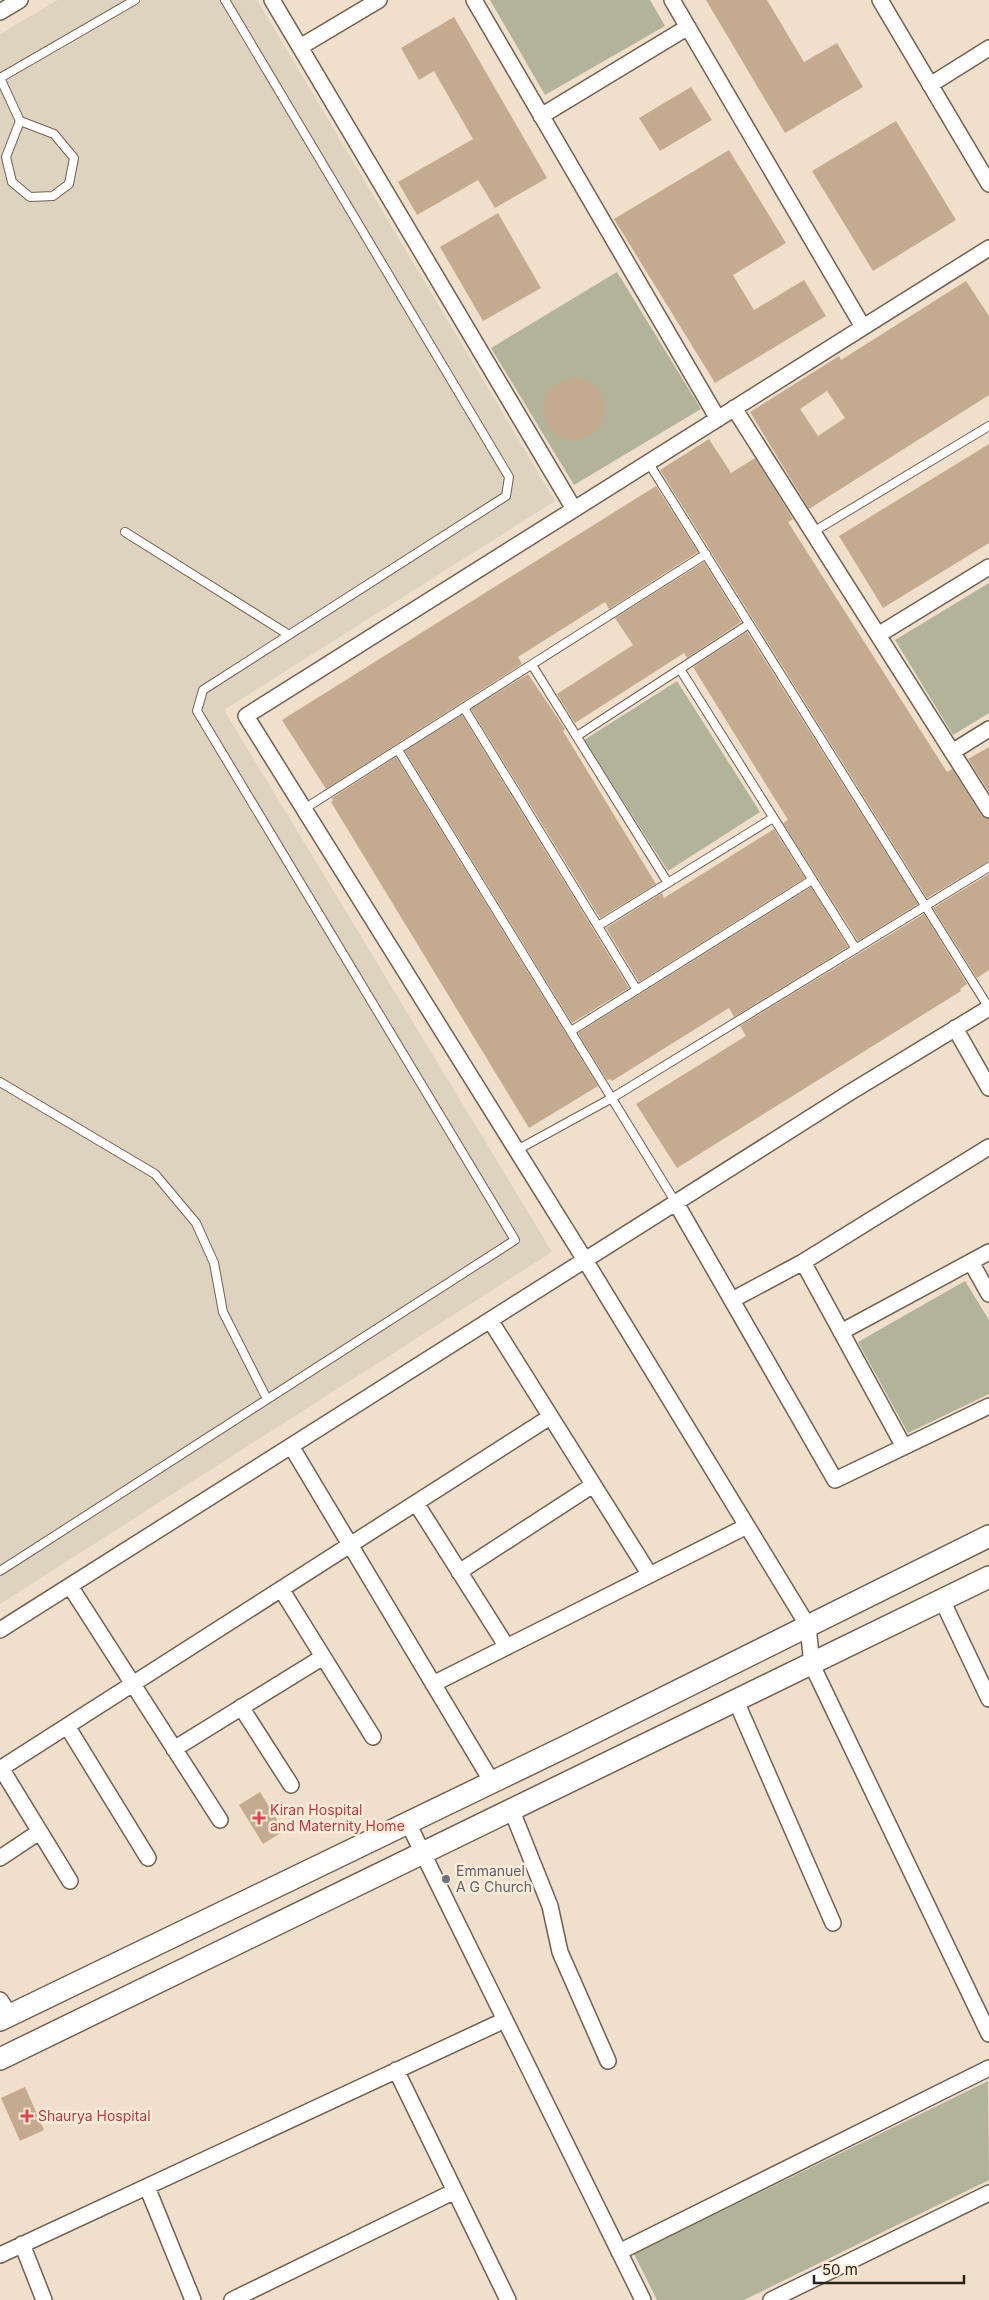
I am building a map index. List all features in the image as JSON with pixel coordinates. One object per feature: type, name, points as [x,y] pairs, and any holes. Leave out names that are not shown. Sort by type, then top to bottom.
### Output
[{"type":"street","points":[[0,12],[20,0]]},
{"type":"street","points":[[272,0],[574,509]]},
{"type":"street","points":[[300,48],[379,0]]},
{"type":"street","points":[[474,0],[718,419]]},
{"type":"street","points":[[672,0],[863,327]]},
{"type":"street","points":[[880,0],[989,184]]},
{"type":"street","points":[[541,116],[688,27]]},
{"type":"street","points":[[930,84],[989,48]]},
{"type":"street","points":[[989,248],[246,716],[585,1260],[808,1626],[812,1665],[989,2034]]},
{"type":"street","points":[[734,408],[989,810]]},
{"type":"street","points":[[878,636],[989,567]]},
{"type":"street","points":[[952,752],[989,729]]},
{"type":"street","points":[[0,1630],[676,1202],[989,1008]]},
{"type":"street","points":[[955,1028],[989,1088]]},
{"type":"street","points":[[732,1300],[802,1262],[989,1147]]},
{"type":"street","points":[[676,1202],[835,1480],[989,1406]]},
{"type":"street","points":[[842,1332],[989,1252]]},
{"type":"street","points":[[802,1262],[904,1446]]},
{"type":"street","points":[[970,1262],[989,1294]]},
{"type":"street","points":[[490,1320],[650,1574]]},
{"type":"street","points":[[70,1881],[0,1769],[550,1417]]},
{"type":"street","points":[[291,1446],[492,1782]]},
{"type":"street","points":[[460,1572],[593,1485]]},
{"type":"street","points":[[416,1503],[507,1647]]},
{"type":"street","points":[[433,1684],[747,1526]]},
{"type":"street","points":[[3,2012],[408,1823],[989,1536]]},
{"type":"street","points":[[0,2058],[512,1811],[989,1577]]},
{"type":"street","points":[[70,1586],[220,1820]]},
{"type":"street","points":[[281,1589],[373,1737]]},
{"type":"street","points":[[942,1600],[989,1699]]},
{"type":"street","points":[[174,1749],[323,1657]]},
{"type":"street","points":[[736,1702],[833,1923]]},
{"type":"street","points":[[241,1707],[292,1785]]},
{"type":"street","points":[[67,1726],[148,1858]]},
{"type":"street","points":[[512,1811],[550,1906],[560,1952],[608,2061]]},
{"type":"street","points":[[408,1823],[643,2300]]},
{"type":"street","points":[[0,1858],[39,1832]]},
{"type":"street","points":[[0,2255],[505,2020]]},
{"type":"street","points":[[619,2252],[989,2068]]},
{"type":"street","points":[[396,2070],[508,2300]]},
{"type":"street","points":[[147,2186],[193,2300]]},
{"type":"street","points":[[232,2300],[456,2191]]},
{"type":"street","points":[[771,2300],[989,2193]]},
{"type":"street","points":[[22,2244],[44,2300]]},
{"type":"lane","points":[[20,121],[6,157],[12,182],[30,197],[53,196],[69,184],[74,158],[54,134],[20,121],[0,78],[135,0]]},
{"type":"lane","points":[[0,1571],[515,1240],[197,712],[203,690],[506,496],[509,477],[226,0]]},
{"type":"lane","points":[[813,532],[989,426]]},
{"type":"lane","points":[[648,462],[989,1008]]},
{"type":"lane","points":[[125,532],[289,635]]},
{"type":"lane","points":[[304,809],[706,554]]},
{"type":"lane","points":[[577,736],[749,624]]},
{"type":"lane","points":[[532,665],[668,883]]},
{"type":"lane","points":[[680,669],[856,949]]},
{"type":"lane","points":[[464,708],[637,990]]},
{"type":"lane","points":[[398,750],[676,1202]]},
{"type":"lane","points":[[598,926],[773,818]]},
{"type":"lane","points":[[516,1149],[612,1098],[989,868]]},
{"type":"lane","points":[[571,1031],[812,880]]},
{"type":"lane","points":[[0,1082],[155,1174],[196,1223],[214,1263],[224,1312],[267,1399]]},
{"type":"shaded area","points":[[58,0],[257,0],[555,501],[224,710],[552,1252],[0,1604],[0,34]]},
{"type":"green space","points":[[490,0],[650,0],[665,26],[545,95]]},
{"type":"green space","points":[[617,272],[701,409],[574,485],[491,348]]},
{"type":"green space","points":[[989,583],[989,713],[953,735],[895,640]]},
{"type":"green space","points":[[677,681],[760,812],[668,871],[584,740]]},
{"type":"green space","points":[[965,1281],[989,1320],[989,1394],[908,1433],[858,1342]]},
{"type":"green space","points":[[988,2081],[989,2180],[744,2300],[657,2300],[634,2254]]},
{"type":"building","points":[[706,0],[767,0],[804,62],[837,43],[863,87],[785,133]]},
{"type":"building","points":[[454,17],[547,178],[495,208],[478,180],[417,215],[398,182],[473,139],[434,71],[419,80],[401,48]]},
{"type":"building","points":[[691,87],[712,120],[660,151],[639,118]]},
{"type":"building","points":[[896,121],[956,220],[873,271],[812,171]]},
{"type":"building","points":[[729,150],[786,243],[733,275],[754,310],[804,280],[826,316],[715,383],[614,219]]},
{"type":"building","points":[[498,213],[541,288],[483,321],[440,247]]},
{"type":"building","points":[[966,281],[989,316],[989,395],[809,509],[750,412],[839,356],[841,360]],"holes":[[[827,391],[845,418],[818,436],[800,409]]]},
{"type":"building","points":[[574,378],[586,381],[596,387],[602,397],[605,409],[602,421],[596,431],[586,437],[574,440],[562,437],[552,431],[546,421],[543,409],[546,397],[552,387],[562,381]]},
{"type":"building","points":[[709,439],[731,473],[755,458],[793,519],[788,522],[947,772],[952,769],[981,815],[989,819],[989,861],[927,898],[660,470]]},
{"type":"building","points":[[989,444],[989,543],[883,608],[839,536]]},
{"type":"building","points":[[656,486],[698,552],[609,609],[605,602],[518,657],[522,664],[326,789],[282,720]]},
{"type":"building","points":[[704,562],[741,622],[687,658],[684,653],[575,723],[557,694],[633,645],[615,618]]},
{"type":"building","points":[[747,632],[918,904],[858,941],[783,823],[788,820],[693,667]]},
{"type":"building","points":[[528,674],[565,729],[563,731],[656,884],[600,918],[471,709]]},
{"type":"building","points":[[462,715],[629,988],[572,1023],[405,751]]},
{"type":"building","points":[[989,747],[989,792],[968,759]]},
{"type":"building","points":[[396,757],[598,1086],[529,1128],[331,802],[333,801],[332,798]]},
{"type":"building","points":[[774,829],[805,878],[639,982],[606,928],[662,893],[664,898]]},
{"type":"building","points":[[989,874],[989,970],[977,978],[933,908]]},
{"type":"building","points":[[811,887],[848,947],[734,1017],[729,1008],[612,1081],[610,1079],[607,1080],[578,1033]]},
{"type":"building","points":[[924,914],[967,984],[960,989],[961,991],[677,1168],[636,1104],[746,1036],[740,1026]]},
{"type":"building","points":[[260,1792],[284,1831],[263,1844],[239,1805]]},
{"type":"building","points":[[25,2087],[44,2130],[20,2141],[1,2098]]},
{"type":"place","name":"Kiran Hospital and Maternity Home","points":[[259,1818]]},
{"type":"place","name":"Emmanuel A G Church","points":[[446,1879]]},
{"type":"place","name":"Shaurya Hospital","points":[[27,2116]]}]
